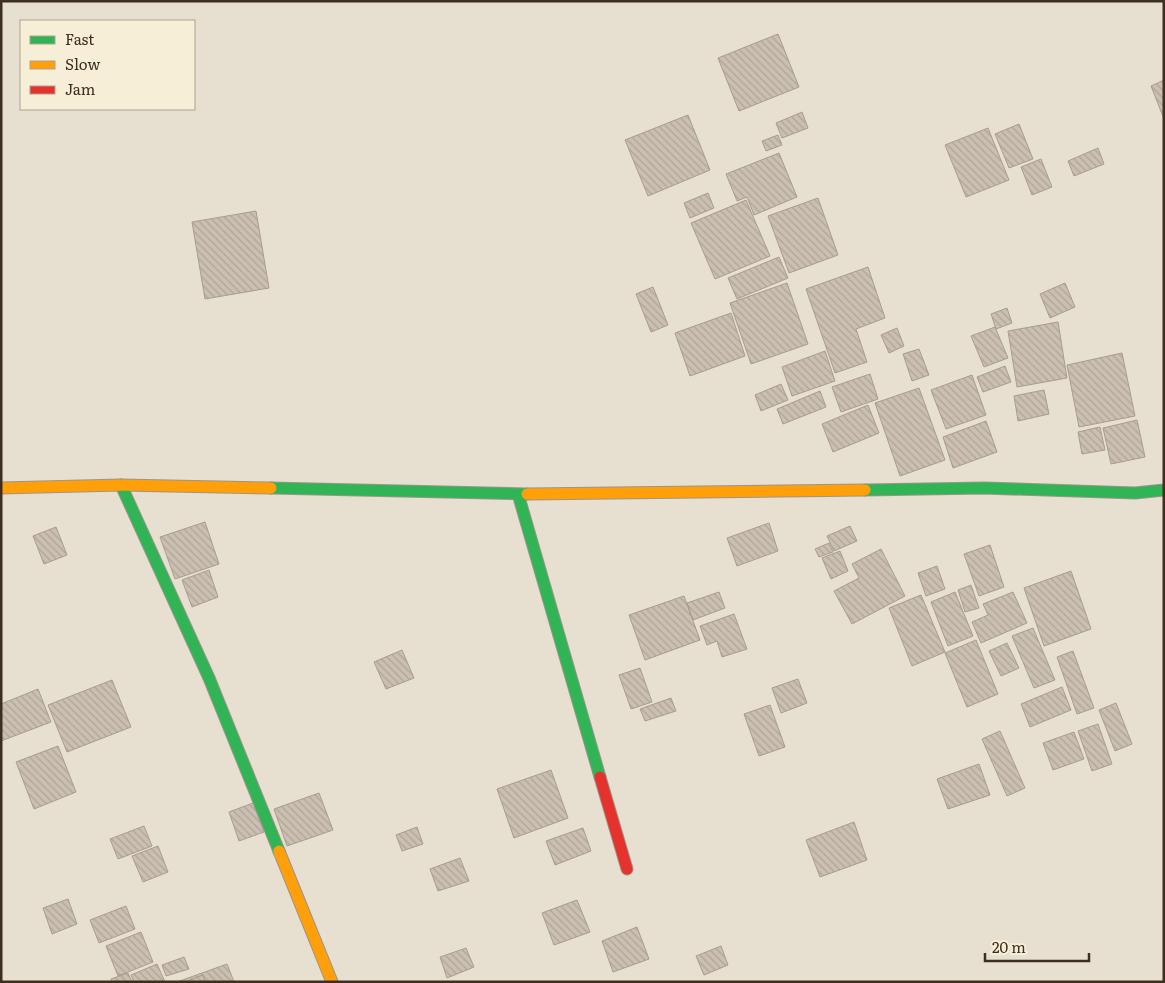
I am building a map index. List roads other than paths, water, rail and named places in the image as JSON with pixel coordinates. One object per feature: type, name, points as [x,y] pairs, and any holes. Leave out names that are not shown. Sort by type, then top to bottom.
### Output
[{"type":"street","points":[[1,488],[120,485],[518,494],[984,488],[1134,493],[1164,490]]},
{"type":"street","points":[[120,485],[209,678],[332,982]]},
{"type":"street","points":[[518,494],[627,868]]}]
